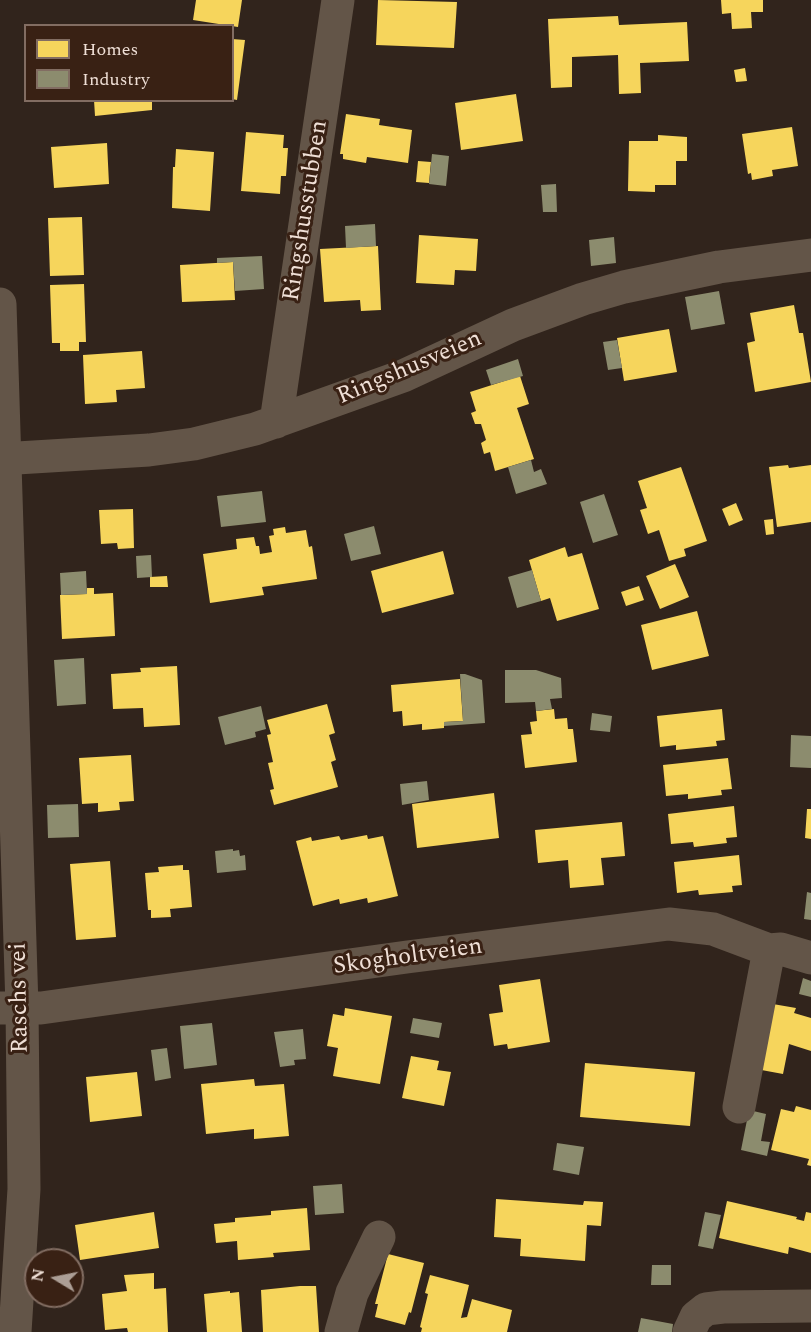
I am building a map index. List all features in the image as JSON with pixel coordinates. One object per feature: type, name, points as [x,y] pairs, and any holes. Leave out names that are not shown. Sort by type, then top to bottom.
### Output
[{"type":"street","name":"Ringshusstubben","points":[[276,422],[338,0]]},
{"type":"street","name":"Ringshusveien","points":[[2,459],[194,444],[255,429],[403,376],[513,325],[583,299],[624,287],[690,273],[811,255]]},
{"type":"street","name":"Raschs vei","points":[[0,304],[11,1008],[24,1189],[15,1332]]},
{"type":"street","name":"Skogholtveien","points":[[11,1008],[41,1008],[407,957],[669,924],[713,929],[769,950],[781,950],[811,958]]},
{"type":"street","points":[[739,1107],[769,950]]},
{"type":"street","points":[[342,1332],[352,1293],[379,1237]]},
{"type":"street","points":[[689,1332],[696,1317],[706,1309],[723,1306],[811,1306]]},
{"type":"building: Homes","points":[[196,0],[242,0],[238,27],[234,26],[234,24],[193,20]]},
{"type":"building: Homes","points":[[378,0],[457,2],[454,48],[376,45]]},
{"type":"building: Homes","points":[[721,0],[763,0],[763,12],[751,12],[752,28],[732,29],[731,13],[722,14]]},
{"type":"building: Homes","points":[[618,16],[619,25],[687,22],[689,61],[640,63],[641,93],[619,94],[618,55],[572,57],[572,87],[551,88],[548,19]]},
{"type":"building: Homes","points":[[234,39],[245,40],[237,100],[234,99]]},
{"type":"building: Homes","points":[[745,68],[747,81],[736,82],[734,70]]},
{"type":"building: Homes","points":[[516,94],[523,141],[461,150],[455,103]]},
{"type":"building: Homes","points":[[94,102],[152,102],[152,110],[95,116]]},
{"type":"building: Homes","points":[[346,114],[380,119],[379,125],[412,130],[408,163],[367,157],[366,163],[343,159],[343,154],[340,154]]},
{"type":"building: Homes","points":[[792,127],[798,166],[772,170],[773,176],[752,180],[751,173],[748,174],[742,134]]},
{"type":"building: Homes","points":[[246,132],[284,135],[283,148],[288,148],[286,176],[281,176],[280,194],[241,191]]},
{"type":"building: Homes","points":[[658,135],[687,137],[687,161],[676,161],[676,185],[655,185],[655,192],[628,191],[629,141],[658,141]]},
{"type":"building: Homes","points":[[107,143],[109,184],[54,188],[51,147]]},
{"type":"building: Homes","points":[[176,149],[214,152],[210,211],[172,208]]},
{"type":"building: Homes","points":[[418,161],[431,162],[429,183],[416,182]]},
{"type":"building: Homes","points":[[82,217],[84,275],[50,276],[48,218]]},
{"type":"building: Homes","points":[[419,235],[478,239],[476,271],[455,270],[454,285],[416,283]]},
{"type":"building: Homes","points":[[378,246],[381,310],[361,311],[360,300],[324,302],[320,249]]},
{"type":"building: Homes","points":[[233,262],[235,300],[182,302],[180,265]]},
{"type":"building: Homes","points":[[84,284],[86,342],[79,342],[79,351],[60,351],[60,343],[52,343],[50,285]]},
{"type":"building: Homes","points":[[794,305],[799,333],[803,333],[811,382],[755,392],[747,343],[755,341],[750,313]]},
{"type":"building: Homes","points":[[669,329],[677,372],[624,381],[617,338]]},
{"type":"building: Homes","points":[[142,351],[145,388],[116,390],[117,402],[85,404],[83,355]]},
{"type":"building: Homes","points":[[520,376],[529,404],[517,408],[534,459],[495,471],[490,452],[484,454],[481,443],[486,440],[481,424],[475,424],[471,413],[476,411],[470,392]]},
{"type":"building: Homes","points":[[788,465],[789,468],[811,465],[811,522],[777,527],[769,467]]},
{"type":"building: Homes","points":[[681,467],[707,541],[684,549],[686,556],[669,561],[659,530],[648,534],[640,510],[647,508],[638,481]]},
{"type":"building: Homes","points":[[736,503],[743,520],[729,526],[722,509]]},
{"type":"building: Homes","points":[[133,509],[134,548],[118,549],[117,543],[101,544],[99,510]]},
{"type":"building: Homes","points":[[773,519],[774,534],[766,535],[764,520]]},
{"type":"building: Homes","points":[[285,527],[286,533],[306,530],[309,547],[312,546],[317,579],[262,587],[264,595],[210,603],[203,554],[237,549],[236,539],[254,537],[260,554],[272,552],[269,536],[274,535],[273,529]]},
{"type":"building: Homes","points":[[565,547],[568,557],[582,553],[599,609],[557,621],[550,598],[541,601],[529,560]]},
{"type":"building: Homes","points":[[443,551],[454,594],[382,613],[371,571]]},
{"type":"building: Homes","points":[[675,564],[689,597],[660,609],[646,576]]},
{"type":"building: Homes","points":[[167,576],[168,587],[150,587],[150,577]]},
{"type":"building: Homes","points":[[639,586],[644,600],[626,606],[621,592]]},
{"type":"building: Homes","points":[[87,588],[94,588],[94,594],[113,593],[115,636],[62,639],[60,595],[87,594]]},
{"type":"building: Homes","points":[[697,611],[709,656],[652,670],[641,625]]},
{"type":"building: Homes","points":[[177,666],[180,725],[144,727],[143,708],[113,709],[111,674],[141,672],[140,668]]},
{"type":"building: Homes","points":[[460,679],[463,721],[444,722],[444,728],[422,730],[422,724],[403,726],[402,711],[393,712],[391,685]]},
{"type":"building: Homes","points":[[327,704],[335,733],[329,735],[336,760],[331,762],[338,787],[274,805],[270,790],[274,789],[268,763],[273,762],[267,735],[271,734],[267,720]]},
{"type":"building: Homes","points":[[554,709],[555,719],[567,718],[568,729],[573,729],[577,762],[525,768],[521,735],[532,734],[530,722],[537,721],[536,711]]},
{"type":"building: Homes","points":[[722,709],[725,740],[716,741],[717,746],[676,750],[676,745],[660,747],[657,716]]},
{"type":"building: Homes","points":[[131,755],[134,801],[119,802],[120,810],[98,812],[98,803],[82,804],[79,758]]},
{"type":"building: Homes","points":[[728,758],[732,789],[721,790],[722,795],[688,799],[688,794],[666,796],[663,765]]},
{"type":"building: Homes","points":[[494,793],[499,838],[417,848],[412,804]]},
{"type":"building: Homes","points":[[734,806],[737,837],[726,838],[727,843],[694,847],[693,842],[671,844],[668,814]]},
{"type":"building: Homes","points":[[807,809],[811,809],[811,839],[805,838]]},
{"type":"building: Homes","points":[[622,822],[625,856],[601,858],[604,885],[570,888],[568,860],[538,863],[535,830]]},
{"type":"building: Homes","points":[[367,835],[368,839],[383,836],[398,896],[368,903],[367,898],[340,904],[339,899],[313,906],[296,841],[311,837],[312,841],[339,836],[341,840]]},
{"type":"building: Homes","points":[[739,855],[742,885],[732,886],[733,892],[699,895],[698,890],[677,893],[674,862]]},
{"type":"building: Homes","points":[[110,861],[116,937],[76,940],[70,864]]},
{"type":"building: Homes","points":[[183,865],[183,870],[189,870],[192,907],[170,909],[171,917],[151,918],[151,910],[148,910],[145,873],[159,872],[158,867]]},
{"type":"building: Homes","points":[[540,979],[550,1042],[508,1049],[507,1044],[494,1046],[489,1014],[503,1012],[499,985]]},
{"type":"building: Homes","points":[[767,1003],[796,1008],[794,1013],[811,1018],[811,1051],[789,1044],[783,1074],[756,1069]]},
{"type":"building: Homes","points":[[345,1008],[392,1016],[380,1084],[333,1076],[338,1048],[327,1046],[333,1014],[344,1016]]},
{"type":"building: Homes","points":[[411,1056],[439,1061],[437,1070],[451,1072],[444,1106],[402,1098]]},
{"type":"building: Homes","points":[[585,1063],[695,1072],[690,1126],[580,1117]]},
{"type":"building: Homes","points":[[137,1072],[142,1116],[90,1122],[86,1077]]},
{"type":"building: Homes","points":[[254,1079],[255,1086],[284,1084],[289,1136],[254,1139],[254,1129],[206,1134],[201,1084]]},
{"type":"building: Homes","points":[[796,1106],[811,1110],[811,1166],[807,1165],[809,1159],[771,1150],[781,1109],[794,1112]]},
{"type":"building: Homes","points":[[496,1199],[583,1205],[584,1201],[603,1202],[601,1226],[587,1225],[585,1261],[520,1256],[521,1239],[494,1237]]},
{"type":"building: Homes","points":[[727,1201],[797,1217],[796,1219],[804,1221],[806,1212],[811,1213],[811,1253],[789,1247],[788,1254],[719,1238]]},
{"type":"building: Homes","points":[[307,1208],[310,1250],[273,1253],[274,1257],[238,1260],[237,1241],[216,1243],[214,1224],[235,1222],[235,1218],[271,1215],[271,1211]]},
{"type":"building: Homes","points":[[154,1212],[159,1248],[84,1259],[84,1248],[78,1248],[75,1225]]},
{"type":"building: Homes","points":[[388,1254],[424,1263],[411,1313],[409,1312],[405,1325],[375,1317],[378,1304],[375,1304]]},
{"type":"building: Homes","points":[[154,1273],[154,1289],[166,1288],[168,1332],[128,1332],[127,1328],[105,1330],[102,1294],[127,1291],[124,1275]]},
{"type":"building: Homes","points":[[430,1275],[469,1285],[461,1318],[467,1317],[472,1299],[512,1310],[507,1332],[421,1332],[420,1327],[428,1294],[425,1293]]},
{"type":"building: Homes","points":[[316,1286],[319,1332],[263,1332],[261,1290]]},
{"type":"building: Homes","points":[[230,1291],[230,1293],[239,1292],[242,1332],[207,1332],[204,1294]]},
{"type":"building: Industry","points":[[432,154],[449,156],[446,186],[429,184]]},
{"type":"building: Industry","points":[[556,184],[557,212],[543,212],[541,185]]},
{"type":"building: Industry","points":[[375,224],[376,246],[346,248],[345,226]]},
{"type":"building: Industry","points":[[614,237],[616,263],[591,266],[589,240]]},
{"type":"building: Industry","points":[[262,256],[264,289],[235,291],[233,262],[217,263],[217,258]]},
{"type":"building: Industry","points":[[719,291],[725,324],[691,330],[685,297]]},
{"type":"building: Industry","points":[[617,340],[622,368],[608,370],[603,342]]},
{"type":"building: Industry","points":[[518,359],[523,376],[491,385],[486,370]]},
{"type":"building: Industry","points":[[531,460],[534,472],[541,469],[547,484],[516,494],[508,467]]},
{"type":"building: Industry","points":[[262,491],[266,522],[221,527],[217,496]]},
{"type":"building: Industry","points":[[604,494],[618,535],[593,543],[580,502]]},
{"type":"building: Industry","points":[[374,526],[381,554],[351,561],[344,534]]},
{"type":"building: Industry","points":[[151,555],[152,577],[137,578],[136,556]]},
{"type":"building: Industry","points":[[532,570],[541,601],[517,608],[508,577]]},
{"type":"building: Industry","points":[[86,571],[87,594],[61,595],[60,573]]},
{"type":"building: Industry","points":[[84,658],[86,704],[57,706],[54,660]]},
{"type":"building: Industry","points":[[505,670],[536,670],[561,678],[562,698],[550,699],[552,709],[536,711],[535,702],[505,703]]},
{"type":"building: Industry","points":[[460,674],[482,680],[485,723],[444,726],[444,722],[463,721]]},
{"type":"building: Industry","points":[[261,706],[266,729],[255,732],[256,737],[225,745],[218,717]]},
{"type":"building: Industry","points":[[592,713],[612,716],[610,732],[590,730]]},
{"type":"building: Industry","points":[[791,735],[811,736],[811,768],[790,767]]},
{"type":"building: Industry","points":[[427,781],[429,800],[402,805],[400,784]]},
{"type":"building: Industry","points":[[78,804],[79,837],[48,838],[47,805]]},
{"type":"building: Industry","points":[[233,849],[233,851],[239,850],[240,856],[245,855],[246,870],[217,873],[215,851]]},
{"type":"building: Industry","points":[[807,892],[811,893],[811,920],[804,919]]},
{"type":"building: Industry","points":[[803,978],[811,981],[811,997],[799,994]]},
{"type":"building: Industry","points":[[413,1018],[442,1023],[439,1038],[410,1033]]},
{"type":"building: Industry","points":[[212,1023],[217,1065],[184,1069],[180,1026]]},
{"type":"building: Industry","points":[[303,1029],[306,1059],[294,1060],[295,1065],[280,1067],[274,1032]]},
{"type":"building: Industry","points":[[167,1048],[171,1078],[155,1081],[151,1050]]},
{"type":"building: Industry","points":[[749,1110],[766,1114],[761,1141],[770,1142],[767,1156],[741,1150]]},
{"type":"building: Industry","points":[[557,1143],[584,1147],[579,1175],[553,1170]]},
{"type":"building: Industry","points":[[342,1184],[344,1213],[315,1215],[313,1186]]},
{"type":"building: Industry","points":[[705,1212],[721,1215],[713,1249],[698,1246]]},
{"type":"building: Industry","points":[[652,1265],[671,1265],[671,1285],[651,1285]]},
{"type":"building: Industry","points":[[641,1318],[673,1324],[672,1332],[638,1332]]}]
